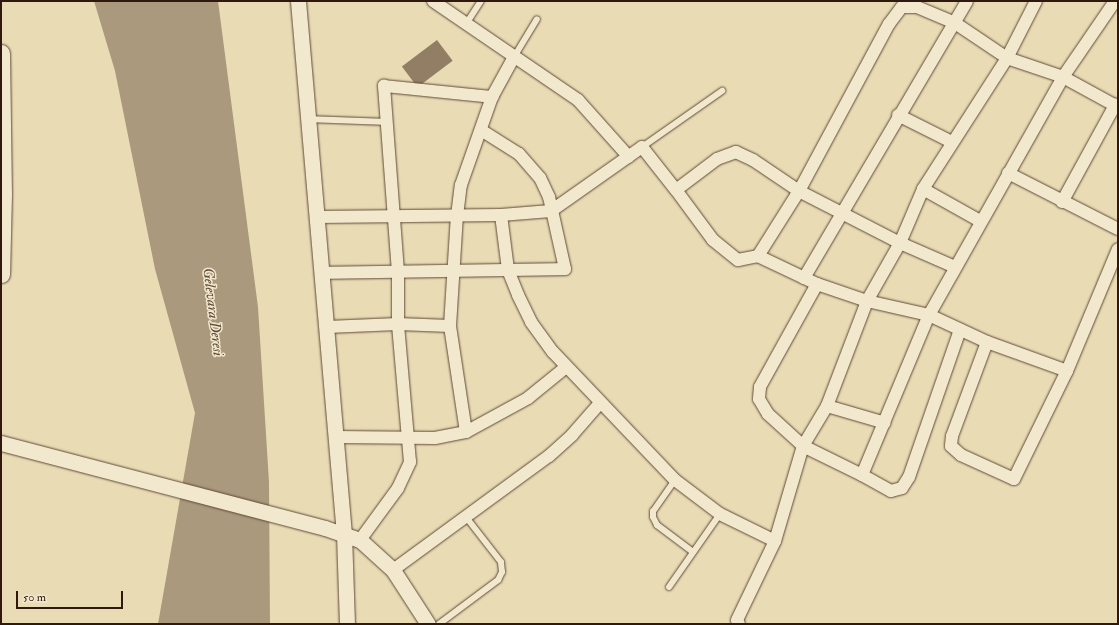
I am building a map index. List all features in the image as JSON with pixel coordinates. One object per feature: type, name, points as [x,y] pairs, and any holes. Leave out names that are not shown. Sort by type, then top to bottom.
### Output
[{"type":"main road","points":[[1,53],[1,274]]},
{"type":"street","points":[[298,1],[318,216],[321,273],[327,327],[344,534],[347,624]]},
{"type":"street","points":[[433,1],[578,100],[629,156]]},
{"type":"street","points":[[804,278],[843,213],[898,115],[967,1]]},
{"type":"street","points":[[739,624],[737,620],[775,541],[803,446],[827,406],[867,301],[900,243],[923,189],[1007,58],[1036,1]]},
{"type":"street","points":[[862,475],[929,316],[955,267],[1063,77],[1115,1]]},
{"type":"street","points":[[758,256],[799,191],[889,24],[902,7],[917,7],[955,23],[1007,58],[1063,77],[1116,106],[1062,202]]},
{"type":"street","points":[[466,432],[450,326],[457,216],[461,185],[492,96],[514,57]]},
{"type":"street","points":[[360,540],[407,473],[410,462],[398,324],[398,272],[392,217],[384,86],[492,96]]},
{"type":"street","points":[[898,115],[952,142]]},
{"type":"street","points":[[321,273],[565,269],[549,197],[531,165],[519,154],[481,130]]},
{"type":"street","points":[[318,216],[457,216],[501,215],[551,211],[642,147],[713,240],[738,260],[758,256],[817,284],[867,301],[929,316],[987,342],[1067,371]]},
{"type":"street","points":[[676,190],[717,159],[736,152],[753,160],[799,191],[900,243],[955,267]]},
{"type":"street","points":[[1008,173],[1062,202],[1118,229]]},
{"type":"street","points":[[923,189],[980,221]]},
{"type":"street","points":[[501,215],[508,270],[531,322],[566,367],[675,480],[720,514],[775,541]]},
{"type":"street","points":[[987,342],[952,436],[951,446],[961,455],[1014,479],[1067,371],[1118,249]]},
{"type":"street","points":[[817,284],[760,387],[759,399],[768,414],[803,446],[891,491],[902,488],[909,477],[960,330]]},
{"type":"street","points":[[327,327],[398,324],[450,326]]},
{"type":"street","points":[[336,437],[435,438],[466,432],[522,401],[566,367]]},
{"type":"street","points":[[393,570],[549,456],[600,403]]},
{"type":"street","points":[[827,406],[885,423]]},
{"type":"street","points":[[3,444],[324,528],[360,540],[393,570],[428,624]]},
{"type":"lane","points":[[466,24],[481,1]]},
{"type":"lane","points":[[514,57],[536,19]]},
{"type":"lane","points":[[642,147],[722,91]]},
{"type":"lane","points":[[309,118],[386,122]]},
{"type":"lane","points":[[675,480],[653,511],[653,517],[657,525],[693,552]]},
{"type":"lane","points":[[669,587],[720,514]]},
{"type":"lane","points":[[439,624],[498,580],[502,572],[501,562],[466,517]]},
{"type":"water","name":"Gelevara Deresi","points":[[94,1],[218,1],[258,307],[269,482],[270,624],[158,624],[195,413],[155,269],[115,71]]},
{"type":"building","points":[[437,40],[453,61],[418,87],[402,66]]}]
